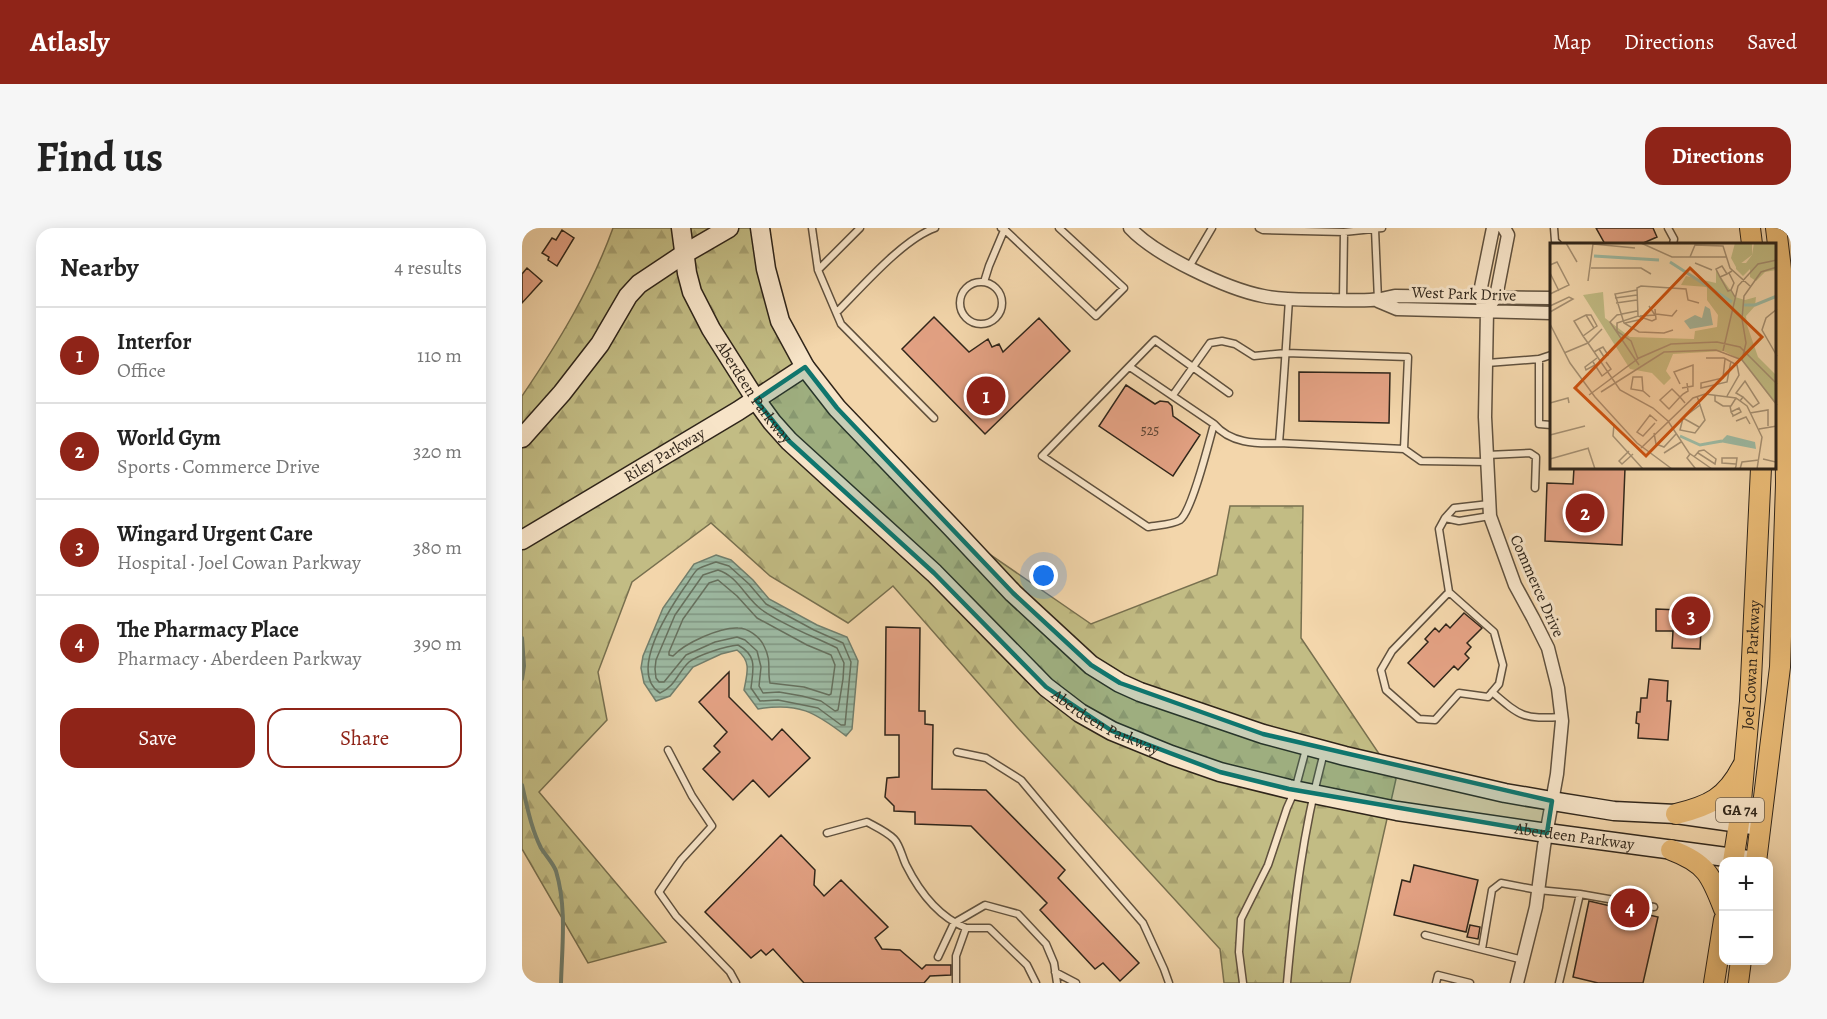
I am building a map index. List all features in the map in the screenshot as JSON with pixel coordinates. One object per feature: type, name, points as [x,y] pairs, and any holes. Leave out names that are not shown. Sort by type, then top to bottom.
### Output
[{"type":"main road","points":[[1750,228],[1752,243]]},
{"type":"main road","name":"Joel Cowan Parkway","points":[[1757,857],[1780,667],[1787,566],[1788,500],[1783,312],[1786,272],[1776,228]]},
{"type":"main road","name":"Joel Cowan Parkway","points":[[1733,857],[1739,823],[1750,701],[1761,470]]},
{"type":"main road","points":[[1676,814],[1701,808],[1722,796],[1736,780],[1745,761]]},
{"type":"main road","points":[[1671,850],[1689,856],[1701,865],[1719,897]]},
{"type":"main road","points":[[1714,983],[1719,952]]},
{"type":"main road","points":[[1738,983],[1740,965]]},
{"type":"street","name":"Aberdeen Parkway","points":[[681,228],[692,292],[711,329],[772,422],[789,441],[934,573],[1063,701],[1112,731],[1220,772],[1304,792],[1397,811],[1719,858]]},
{"type":"street","points":[[522,438],[562,393],[600,344],[628,296],[639,284],[729,228]]},
{"type":"street","name":"Aberdeen Parkway","points":[[760,228],[766,269],[780,321],[805,367],[837,408],[1013,593],[1090,665],[1120,683],[1263,734],[1505,793],[1614,811],[1676,814],[1761,826]]},
{"type":"street","name":"West Park Drive","points":[[1130,228],[1139,237],[1221,284],[1262,296],[1289,300],[1378,301],[1395,296],[1550,298]]},
{"type":"street","points":[[1493,228],[1479,297],[1487,310],[1496,297],[1508,235],[1504,228]]},
{"type":"street","name":"West Park Drive","points":[[1378,301],[1397,309],[1550,313]]},
{"type":"street","name":"Commerce Drive","points":[[1487,310],[1485,417],[1490,510],[1515,585],[1548,648],[1558,688],[1562,717],[1557,774],[1536,907],[1517,983]]},
{"type":"street","name":"Riley Parkway","points":[[522,540],[756,400],[805,367]]},
{"type":"lane","points":[[812,228],[818,270],[841,324],[934,418]]},
{"type":"lane","points":[[818,270],[860,228]]},
{"type":"lane","points":[[837,312],[904,247],[934,228]]},
{"type":"lane","points":[[984,282],[1003,228],[1096,316],[1124,288],[1059,228]]},
{"type":"lane","points":[[1189,267],[1212,228]]},
{"type":"lane","points":[[1259,228],[1263,230],[1344,232],[1382,228]]},
{"type":"lane","points":[[1554,228],[1557,243]]},
{"type":"lane","points":[[1668,228],[1674,239],[1673,243]]},
{"type":"lane","points":[[1375,229],[1378,301]]},
{"type":"lane","points":[[1343,300],[1344,232]]},
{"type":"lane","points":[[984,282],[996,288],[1002,300],[1002,307],[996,318],[984,324],[978,324],[971,322],[961,311],[961,296],[970,285],[984,282]]},
{"type":"lane","points":[[1279,443],[1289,300]]},
{"type":"lane","points":[[1214,424],[1183,518],[1177,522],[1148,527],[1042,456],[1155,340],[1229,393]]},
{"type":"lane","points":[[1173,395],[1210,343],[1221,341],[1235,344],[1254,356],[1286,353],[1408,357],[1404,449]]},
{"type":"lane","points":[[1487,363],[1539,359],[1550,355]]},
{"type":"lane","points":[[1539,359],[1539,424],[1550,424]]},
{"type":"lane","points":[[1130,367],[1214,424],[1221,433],[1233,439],[1262,444],[1404,449],[1421,461],[1487,458],[1530,453],[1536,457],[1534,489]]},
{"type":"lane","points":[[1449,592],[1392,651],[1381,670],[1386,690],[1419,719],[1435,720],[1459,693],[1488,697],[1499,684],[1503,665],[1494,632],[1449,592],[1439,529],[1454,508],[1490,510]]},
{"type":"lane","points":[[1445,518],[1459,521],[1490,510]]},
{"type":"lane","points":[[1492,692],[1517,713],[1531,718],[1562,717]]},
{"type":"lane","points":[[1287,983],[1300,864],[1307,746]]},
{"type":"lane","points":[[668,750],[712,826],[681,860],[659,892],[676,916],[730,972],[736,983]]},
{"type":"lane","points":[[1243,983],[1239,952],[1241,919],[1268,866],[1287,808],[1304,792],[1325,750]]},
{"type":"lane","points":[[957,752],[986,758],[1021,780],[1143,923],[1168,983]]},
{"type":"lane","points":[[827,833],[867,822],[882,830],[896,841],[916,884],[930,901],[954,923],[966,928],[989,928],[1027,965],[1036,983]]},
{"type":"lane","points":[[1482,949],[1492,890],[1501,883],[1654,907]]},
{"type":"lane","points":[[1559,983],[1580,894]]},
{"type":"lane","points":[[938,957],[954,923],[984,905],[1018,914],[1046,944],[1054,963],[1057,983]]},
{"type":"lane","points":[[956,983],[956,956],[966,928]]},
{"type":"lane","points":[[1425,935],[1523,960]]},
{"type":"lane","points":[[1055,972],[1076,983]]},
{"type":"lane","points":[[1436,983],[1438,975],[1470,983]]},
{"type":"highlighted area","points":[[805,367],[837,408],[1013,593],[1091,665],[1120,683],[1263,734],[1552,801],[1547,833],[1289,789],[1220,772],[1112,731],[1046,687],[934,573],[789,441],[756,400]]},
{"type":"green space","points":[[613,228],[760,228],[766,269],[805,367],[953,529],[1091,624],[1217,575],[1230,506],[1303,506],[1301,638],[1396,779],[1350,983],[1224,983],[1220,949],[1017,727],[893,586],[848,623],[770,576],[711,523],[632,582],[598,672],[607,720],[539,792],[666,942],[588,963],[522,849],[522,396],[573,315],[595,273]]},
{"type":"water","points":[[716,555],[731,560],[769,599],[817,625],[847,637],[858,661],[852,729],[846,736],[825,721],[805,711],[784,707],[758,709],[744,690],[747,663],[737,650],[721,654],[693,667],[670,696],[656,701],[644,683],[641,668],[643,656],[663,608],[694,564]]},
{"type":"building","points":[[1596,228],[1653,228],[1657,237],[1643,243],[1604,243]]},
{"type":"building","points":[[562,230],[574,238],[557,266],[542,253],[552,238],[556,240]]},
{"type":"building","points":[[527,268],[542,281],[522,303],[522,274]]},
{"type":"building","points":[[934,317],[969,352],[988,339],[992,347],[999,344],[1003,352],[1039,318],[1070,351],[985,434],[902,349]]},
{"type":"building","points":[[1299,372],[1390,373],[1389,423],[1299,421]]},
{"type":"building","points":[[1126,385],[1155,404],[1160,401],[1168,402],[1172,406],[1173,416],[1200,435],[1173,476],[1099,426]]},
{"type":"building","points":[[1574,470],[1625,470],[1622,545],[1545,541],[1547,483],[1573,484]]},
{"type":"building","points":[[1656,609],[1702,611],[1700,649],[1672,648],[1673,631],[1656,631]]},
{"type":"building","points":[[1464,613],[1482,628],[1467,643],[1471,647],[1465,654],[1469,658],[1458,670],[1454,666],[1434,687],[1408,663],[1428,642],[1425,639],[1435,628],[1439,632],[1446,624],[1450,628]]},
{"type":"building","points":[[886,627],[920,628],[919,711],[925,711],[925,724],[933,725],[932,789],[986,790],[1065,870],[1058,878],[1139,963],[1120,981],[1103,963],[1095,969],[1040,910],[1047,903],[971,826],[915,824],[915,812],[894,811],[894,806],[885,797],[887,778],[899,777],[899,735],[885,735]]},
{"type":"building","points":[[729,672],[729,697],[772,740],[782,729],[810,758],[769,797],[753,780],[733,800],[703,769],[720,752],[714,746],[727,732],[699,702]]},
{"type":"building","points":[[1649,679],[1668,681],[1667,701],[1671,701],[1668,740],[1638,738],[1637,712],[1640,712],[1641,698],[1647,698]]},
{"type":"building","points":[[781,835],[815,870],[814,885],[824,896],[841,880],[888,927],[875,938],[882,949],[900,950],[922,969],[926,965],[951,965],[951,975],[930,976],[924,983],[804,983],[773,949],[766,955],[761,950],[751,958],[705,912]]},
{"type":"building","points":[[1414,865],[1478,880],[1466,932],[1394,915],[1402,880],[1410,882]]},
{"type":"building","points":[[1589,901],[1658,917],[1643,983],[1598,983],[1573,977]]},
{"type":"building","points":[[1470,925],[1480,927],[1478,939],[1467,937]]},
{"type":"waterway","points":[[522,638],[524,666],[522,679]]},
{"type":"waterway","points":[[522,785],[535,833],[541,848],[555,868],[562,899],[561,983]]},
{"type":"place","name":"Interfor","points":[[986,396]]},
{"type":"place","name":"World Gym","points":[[1585,513]]},
{"type":"place","name":"Wingard Urgent Care","points":[[1691,616]]},
{"type":"place","name":"The Pharmacy Place","points":[[1630,908]]}]
